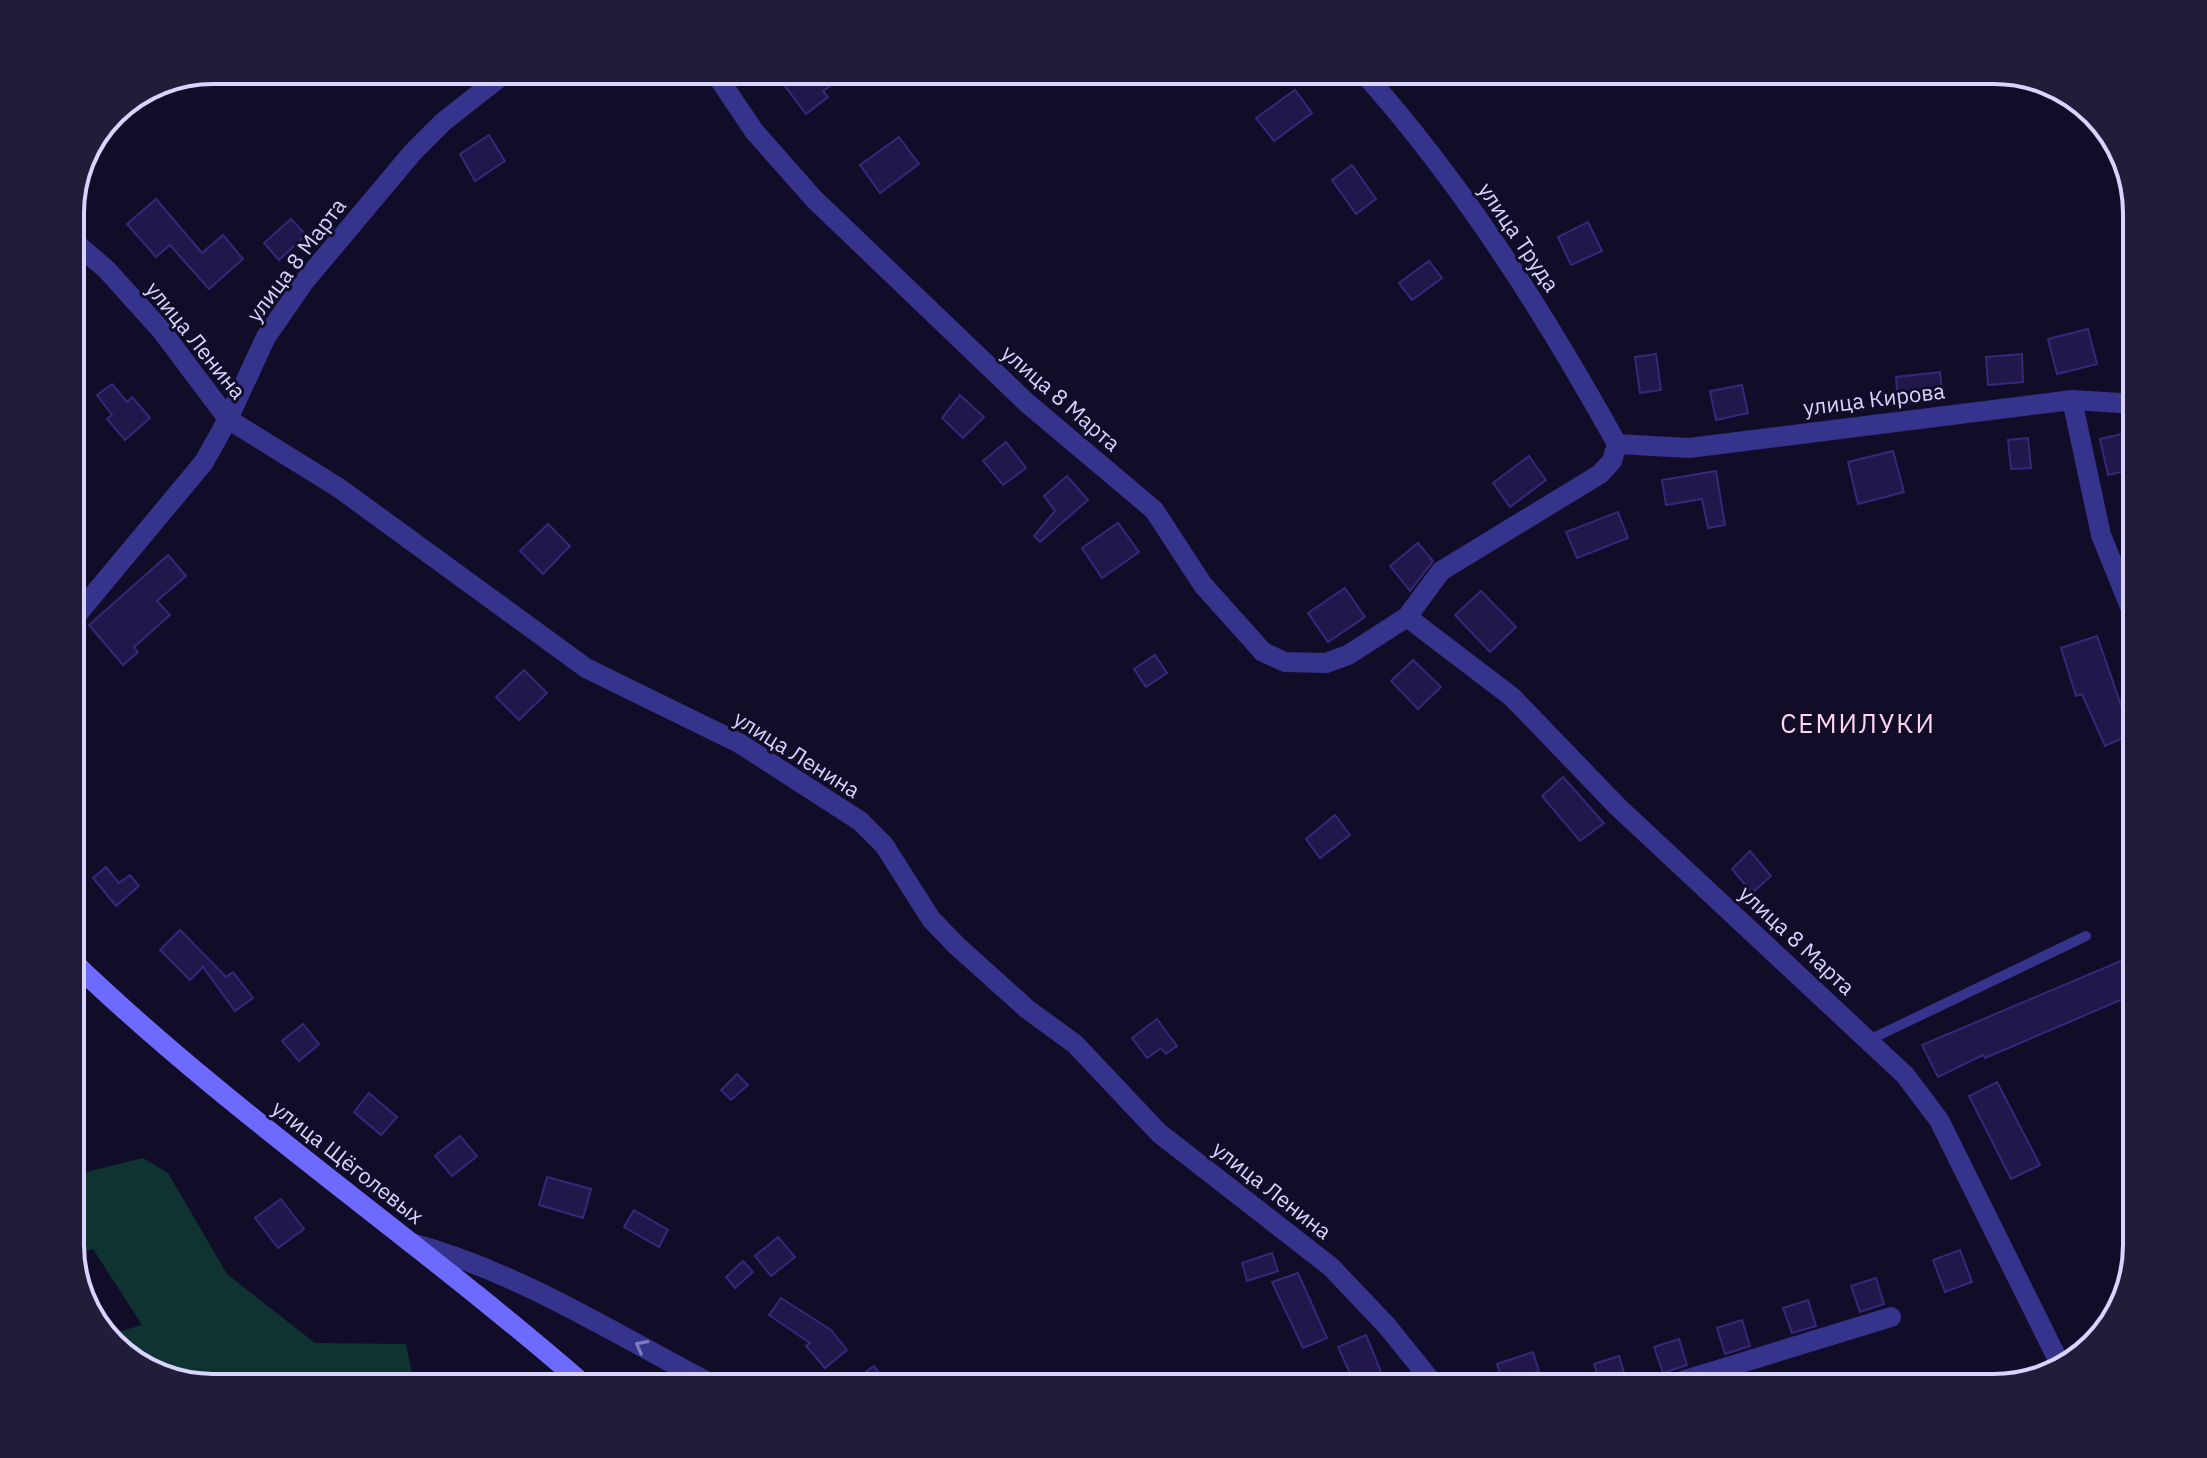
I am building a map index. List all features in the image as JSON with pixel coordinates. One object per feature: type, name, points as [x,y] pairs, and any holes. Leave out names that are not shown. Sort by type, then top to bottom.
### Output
[{"type":"main road","name":"улица Щёголевых","points":[[84,973],[122,1010],[407,1242]]},
{"type":"main road","points":[[407,1242],[566,1374]]},
{"type":"street","name":"улица 8 Марта","points":[[84,607],[188,484],[228,419],[266,337],[304,282],[413,152],[443,122],[491,84]]},
{"type":"street","name":"улица 8 Марта","points":[[722,84],[754,131],[814,199],[1027,403],[1154,510],[1203,585],[1263,652],[1285,662],[1326,663],[1348,655],[1407,617],[1441,571],[1600,474],[1612,461],[1617,444]]},
{"type":"street","name":"улица Труда","points":[[1372,84],[1499,244],[1563,346],[1617,444]]},
{"type":"street","name":"улица Ленина","points":[[84,250],[107,270],[161,330],[228,419],[339,488],[586,668],[739,743],[860,821],[884,845],[915,897],[956,945],[1027,1009],[1075,1044],[1159,1133],[1331,1267],[1387,1326],[1426,1374]]},
{"type":"street","name":"улица Кирова","points":[[1617,444],[1689,448],[2072,400],[2123,403]]},
{"type":"street","points":[[2072,400],[2101,535],[2123,589]]},
{"type":"street","name":"улица 8 Марта","points":[[1407,617],[1512,697],[1618,807],[1905,1075],[1939,1120],[2057,1358]]},
{"type":"street","name":"улица Щёголевых","points":[[407,1242],[455,1255],[542,1293],[690,1374]]},
{"type":"street","points":[[1705,1374],[1891,1317]]},
{"type":"lane","points":[[1869,1040],[2086,936]]},
{"type":"green space","points":[[143,1158],[168,1173],[227,1274],[315,1343],[406,1344],[412,1374],[188,1372],[156,1361],[141,1352],[118,1332],[142,1325],[93,1249],[84,1251],[84,1173]]},
{"type":"building","points":[[784,84],[833,84],[823,91],[828,97],[806,114]]},
{"type":"building","points":[[1295,90],[1312,113],[1274,141],[1256,118]]},
{"type":"building","points":[[489,135],[505,161],[475,181],[460,154]]},
{"type":"building","points":[[899,137],[919,164],[880,193],[860,165]]},
{"type":"building","points":[[1352,165],[1376,199],[1356,214],[1332,180]]},
{"type":"building","points":[[156,199],[202,253],[223,235],[243,259],[209,289],[170,245],[156,257],[127,224]]},
{"type":"building","points":[[291,219],[306,235],[279,260],[264,243]]},
{"type":"building","points":[[1588,222],[1602,251],[1571,265],[1558,237]]},
{"type":"building","points":[[1429,261],[1442,278],[1412,300],[1399,283]]},
{"type":"building","points":[[2088,329],[2097,364],[2057,374],[2048,339]]},
{"type":"building","points":[[1656,354],[1661,390],[1640,393],[1635,357]]},
{"type":"building","points":[[2022,354],[2023,382],[1988,385],[1986,357]]},
{"type":"building","points":[[1940,372],[1943,400],[1898,404],[1896,377]]},
{"type":"building","points":[[112,384],[127,402],[132,397],[150,418],[125,440],[107,419],[112,415],[97,395]]},
{"type":"building","points":[[1742,385],[1748,413],[1716,420],[1710,391]]},
{"type":"building","points":[[960,395],[984,417],[963,438],[942,418]]},
{"type":"building","points":[[2123,434],[2123,471],[2108,475],[2100,439]]},
{"type":"building","points":[[2028,438],[2031,468],[2011,469],[2008,440]]},
{"type":"building","points":[[1006,442],[1026,468],[1003,485],[983,461]]},
{"type":"building","points":[[1893,451],[1904,492],[1858,504],[1848,462]]},
{"type":"building","points":[[1529,456],[1546,480],[1510,507],[1493,483]]},
{"type":"building","points":[[1716,471],[1725,525],[1708,528],[1702,499],[1666,505],[1662,480]]},
{"type":"building","points":[[1067,476],[1088,500],[1040,542],[1034,536],[1055,511],[1044,496]]},
{"type":"building","points":[[1618,512],[1628,538],[1577,558],[1566,532]]},
{"type":"building","points":[[1118,523],[1139,552],[1102,578],[1082,548]]},
{"type":"building","points":[[548,524],[570,546],[543,574],[520,551]]},
{"type":"building","points":[[1418,543],[1433,561],[1410,591],[1390,566]]},
{"type":"building","points":[[168,555],[186,576],[157,601],[170,615],[134,647],[138,652],[123,665],[89,625]]},
{"type":"building","points":[[1345,588],[1365,617],[1328,642],[1308,613]]},
{"type":"building","points":[[1481,591],[1516,627],[1490,652],[1455,615]]},
{"type":"building","points":[[2097,636],[2123,709],[2123,738],[2105,746],[2082,694],[2076,696],[2061,648]]},
{"type":"building","points":[[1155,655],[1167,673],[1146,687],[1134,669]]},
{"type":"building","points":[[1413,660],[1441,687],[1418,709],[1391,681]]},
{"type":"building","points":[[524,670],[547,693],[519,720],[496,697]]},
{"type":"building","points":[[1563,777],[1604,823],[1580,841],[1542,796]]},
{"type":"building","points":[[1335,815],[1350,835],[1320,858],[1306,839]]},
{"type":"building","points":[[1750,851],[1771,876],[1752,893],[1732,869]]},
{"type":"building","points":[[106,867],[119,883],[130,875],[139,886],[116,906],[93,878]]},
{"type":"building","points":[[180,930],[226,977],[233,972],[253,998],[235,1011],[203,967],[190,980],[160,950]]},
{"type":"building","points":[[2123,960],[2123,999],[1985,1058],[1983,1055],[1938,1077],[1922,1045]]},
{"type":"building","points":[[1157,1019],[1177,1046],[1166,1054],[1161,1048],[1147,1058],[1132,1038]]},
{"type":"building","points":[[303,1024],[319,1044],[299,1061],[282,1041]]},
{"type":"building","points":[[737,1074],[748,1085],[731,1100],[721,1090]]},
{"type":"building","points":[[1997,1082],[2040,1165],[2011,1179],[1969,1096]]},
{"type":"building","points":[[369,1093],[397,1117],[381,1135],[354,1112]]},
{"type":"building","points":[[460,1136],[477,1156],[452,1176],[435,1156]]},
{"type":"building","points":[[547,1177],[591,1189],[583,1218],[539,1205]]},
{"type":"building","points":[[281,1199],[304,1229],[278,1248],[255,1218]]},
{"type":"building","points":[[634,1210],[668,1230],[659,1247],[624,1227]]},
{"type":"building","points":[[778,1237],[795,1257],[771,1276],[755,1256]]},
{"type":"building","points":[[1960,1250],[1972,1282],[1945,1292],[1933,1260]]},
{"type":"building","points":[[1272,1253],[1278,1271],[1247,1281],[1242,1263]]},
{"type":"building","points":[[743,1261],[753,1272],[735,1288],[726,1277]]},
{"type":"building","points":[[1298,1273],[1327,1338],[1303,1348],[1272,1282]]},
{"type":"building","points":[[1876,1278],[1884,1304],[1860,1312],[1851,1286]]},
{"type":"building","points":[[781,1298],[831,1330],[847,1350],[825,1368],[806,1346],[810,1343],[769,1315]]},
{"type":"building","points":[[1808,1300],[1816,1326],[1792,1333],[1783,1308]]},
{"type":"building","points":[[1742,1320],[1750,1346],[1725,1354],[1717,1328]]},
{"type":"building","points":[[1366,1335],[1381,1372],[1350,1374],[1338,1347]]},
{"type":"building","points":[[1679,1339],[1687,1365],[1663,1373],[1654,1347]]},
{"type":"building","points":[[1533,1352],[1539,1371],[1500,1374],[1497,1364]]},
{"type":"building","points":[[1619,1356],[1625,1374],[1597,1374],[1594,1364]]},
{"type":"building","points":[[874,1366],[880,1374],[863,1374]]},
{"type":"district","name":"СЕМИЛУКИ","points":[[1858,724]]}]
